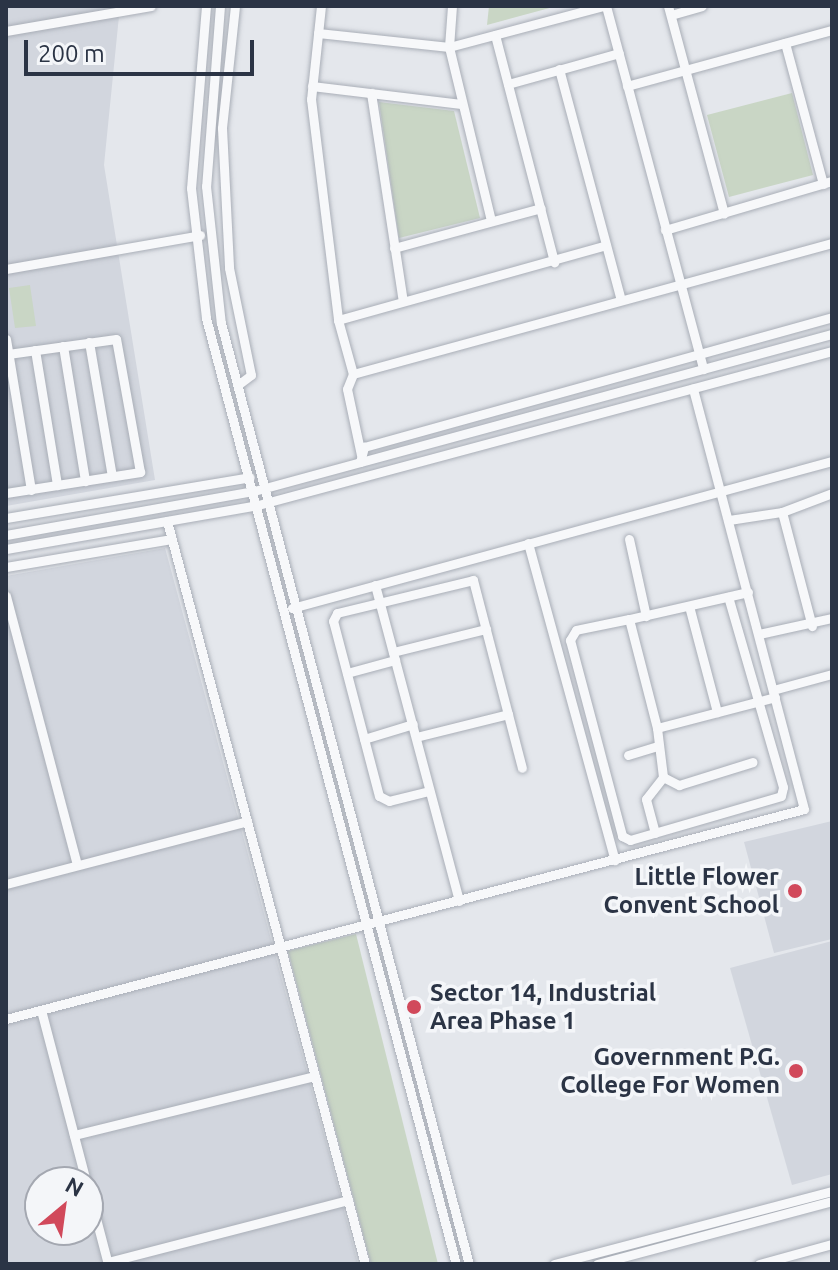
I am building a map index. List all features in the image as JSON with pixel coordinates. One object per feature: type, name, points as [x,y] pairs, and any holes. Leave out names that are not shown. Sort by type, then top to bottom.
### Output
[{"type":"street","points":[[6,31],[115,9],[151,6]]},
{"type":"street","points":[[206,6],[191,188],[206,318],[250,477],[258,490]]},
{"type":"street","points":[[220,6],[208,127],[209,234],[221,323],[239,384],[258,490],[373,924],[469,1264]]},
{"type":"street","points":[[235,6],[222,128],[229,268],[251,375],[239,384]]},
{"type":"street","points":[[321,6],[312,86],[338,320],[353,374],[347,389],[361,459]]},
{"type":"street","points":[[452,6],[449,47],[491,220]]},
{"type":"street","points":[[6,1019],[804,809],[696,387],[698,355],[604,6],[449,47],[318,33]]},
{"type":"street","points":[[702,6],[670,10],[724,214]]},
{"type":"street","points":[[627,86],[832,30]]},
{"type":"street","points":[[495,35],[554,262]]},
{"type":"street","points":[[665,230],[827,182],[785,43]]},
{"type":"street","points":[[508,84],[619,53]]},
{"type":"street","points":[[559,69],[621,300]]},
{"type":"street","points":[[312,86],[461,104]]},
{"type":"street","points":[[371,93],[403,301]]},
{"type":"street","points":[[394,248],[541,208]]},
{"type":"street","points":[[6,269],[209,234]]},
{"type":"street","points":[[353,374],[832,243]]},
{"type":"street","points":[[338,320],[606,245]]},
{"type":"street","points":[[361,459],[364,447],[832,317]]},
{"type":"street","points":[[6,535],[258,490],[361,459],[832,334]]},
{"type":"street","points":[[6,339],[31,490]]},
{"type":"street","points":[[6,493],[140,472],[116,339],[35,350],[8,360]]},
{"type":"street","points":[[89,342],[112,476]]},
{"type":"street","points":[[63,346],[85,481]]},
{"type":"street","points":[[35,350],[57,485]]},
{"type":"street","points":[[6,549],[262,504],[832,351]]},
{"type":"street","points":[[290,609],[832,461]]},
{"type":"street","points":[[6,518],[250,477]]},
{"type":"street","points":[[729,520],[782,512],[832,493]]},
{"type":"street","points":[[782,512],[812,626]]},
{"type":"street","points":[[167,521],[365,1264]]},
{"type":"street","points":[[6,567],[172,539]]},
{"type":"street","points":[[629,539],[646,616]]},
{"type":"street","points":[[528,543],[615,860]]},
{"type":"street","points":[[429,791],[382,800],[333,616],[468,578],[475,585],[522,768]]},
{"type":"street","points":[[375,585],[459,901]]},
{"type":"street","points":[[728,597],[783,787],[781,796],[630,840],[622,836],[570,640],[576,630],[748,592]]},
{"type":"street","points":[[6,596],[77,865]]},
{"type":"street","points":[[689,606],[717,712]]},
{"type":"street","points":[[759,634],[812,626],[832,618]]},
{"type":"street","points":[[629,619],[657,728],[663,777],[646,799],[655,833]]},
{"type":"street","points":[[347,673],[486,629]]},
{"type":"street","points":[[657,728],[757,702],[774,693],[832,674]]},
{"type":"street","points":[[416,737],[508,714]]},
{"type":"street","points":[[364,739],[413,724]]},
{"type":"street","points":[[628,755],[657,746]]},
{"type":"street","points":[[663,777],[679,785],[753,762]]},
{"type":"street","points":[[6,884],[247,821]]},
{"type":"street","points":[[373,924],[456,1264]]},
{"type":"street","points":[[41,1010],[82,1166]]},
{"type":"street","points":[[74,1135],[315,1076]]},
{"type":"street","points":[[554,1264],[832,1191]]},
{"type":"street","points":[[108,1263],[348,1200]]},
{"type":"street","points":[[597,1264],[832,1201]]},
{"type":"street","points":[[759,1264],[781,1261],[832,1244]]},
{"type":"shaded area","points":[[6,6],[120,6],[104,165],[155,480],[6,506]]},
{"type":"shaded area","points":[[165,548],[358,1264],[6,1264],[6,576]]},
{"type":"shaded area","name":"Little Flower Convent School","points":[[832,821],[832,939],[774,953],[744,842]]},
{"type":"shaded area","name":"Government P.G. College For Women","points":[[832,941],[832,1174],[792,1185],[730,968]]},
{"type":"green space","points":[[489,6],[557,6],[487,25]]},
{"type":"green space","points":[[792,93],[813,175],[729,197],[707,115]]},
{"type":"green space","points":[[379,102],[454,111],[480,218],[399,238]]},
{"type":"green space","points":[[30,285],[36,326],[15,328],[9,288]]},
{"type":"green space","points":[[356,934],[438,1264],[371,1264],[288,951]]},
{"type":"place","name":"Little Flower Convent School","points":[[795,891]]},
{"type":"place","name":"Sector 14, Industrial Area Phase 1","points":[[414,1007]]},
{"type":"place","name":"Government P.G. College For Women","points":[[796,1071]]}]
